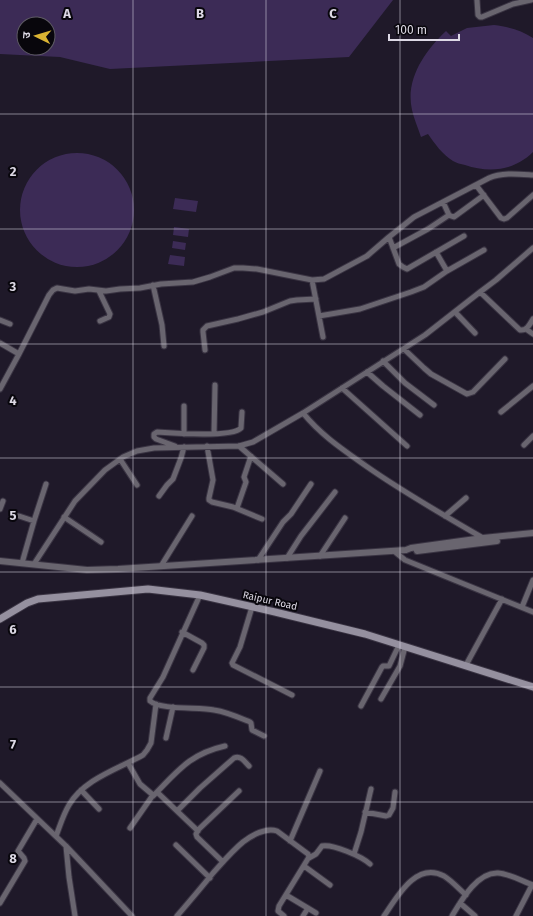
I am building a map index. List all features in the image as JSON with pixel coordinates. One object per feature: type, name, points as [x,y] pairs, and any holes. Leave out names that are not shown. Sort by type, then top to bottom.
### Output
[{"type":"main road","name":"Raipur Road","points":[[0,619],[33,601],[48,597],[148,589],[200,595],[364,634],[533,687]]},
{"type":"street","points":[[477,0],[478,15],[482,17],[513,4],[531,0]]},
{"type":"street","points":[[0,389],[49,295],[57,288],[75,291],[89,289],[99,291],[132,289],[153,285],[198,281],[234,268],[258,269],[312,280],[329,278],[367,256],[414,218],[476,185],[495,176],[514,174],[533,175]]},
{"type":"street","points":[[476,185],[501,218],[504,219],[533,195]]},
{"type":"street","points":[[393,248],[450,215],[453,217],[456,216],[484,195]]},
{"type":"street","points":[[443,202],[450,215]]},
{"type":"street","points":[[389,237],[400,264],[407,269],[464,236]]},
{"type":"street","points":[[34,564],[82,493],[105,470],[120,459],[137,451],[154,448],[239,446],[253,442],[303,413],[425,335],[502,276],[533,248]]},
{"type":"street","points":[[319,316],[360,309],[424,287],[484,250]]},
{"type":"street","points":[[436,252],[447,272]]},
{"type":"street","points":[[312,280],[323,337]]},
{"type":"street","points":[[153,285],[162,325],[164,346]]},
{"type":"street","points":[[99,291],[110,314],[109,317],[100,320]]},
{"type":"street","points":[[480,292],[518,329],[526,329],[533,334]]},
{"type":"street","points":[[205,350],[203,330],[207,326],[262,312],[290,301],[316,299]]},
{"type":"street","points":[[455,312],[475,332]]},
{"type":"street","points":[[526,329],[533,319]]},
{"type":"street","points":[[0,320],[10,324]]},
{"type":"street","points":[[0,343],[19,354]]},
{"type":"street","points":[[404,349],[431,374],[466,394],[473,392],[505,359]]},
{"type":"street","points":[[383,361],[405,383],[434,406]]},
{"type":"street","points":[[366,372],[420,415]]},
{"type":"street","points":[[214,434],[215,385]]},
{"type":"street","points":[[342,388],[407,446]]},
{"type":"street","points":[[501,412],[532,388]]},
{"type":"street","points":[[184,406],[184,434]]},
{"type":"street","points":[[178,447],[156,439],[154,434],[156,432],[170,434],[214,434],[237,432],[240,430],[242,412]]},
{"type":"street","points":[[303,413],[316,428],[384,478],[482,538]]},
{"type":"street","points":[[524,445],[533,436]]},
{"type":"street","points":[[207,446],[213,480],[209,500],[237,508],[262,519]]},
{"type":"street","points":[[239,446],[283,484]]},
{"type":"street","points":[[159,496],[173,479],[184,447]]},
{"type":"street","points":[[237,508],[246,482],[244,477],[251,456]]},
{"type":"street","points":[[120,459],[137,485]]},
{"type":"street","points":[[22,563],[46,484]]},
{"type":"street","points":[[258,560],[283,522],[291,514],[311,484]]},
{"type":"street","points":[[287,558],[301,536],[335,492]]},
{"type":"street","points":[[445,516],[466,498]]},
{"type":"street","points":[[0,508],[3,501]]},
{"type":"street","points":[[19,516],[34,521]]},
{"type":"street","points":[[161,566],[192,516]]},
{"type":"street","points":[[64,518],[101,542]]},
{"type":"street","points":[[320,556],[345,518]]},
{"type":"street","points":[[0,561],[87,570],[394,551],[482,538],[533,533]]},
{"type":"street","points":[[406,550],[416,552],[533,537]]},
{"type":"street","points":[[394,551],[405,560],[533,612]]},
{"type":"street","points":[[522,607],[533,580]]},
{"type":"street","points":[[200,595],[163,677],[149,700],[150,702],[156,704],[173,707],[211,709],[229,713],[250,722],[252,730],[264,736]]},
{"type":"street","points":[[466,665],[502,599]]},
{"type":"street","points":[[252,607],[240,647],[232,665],[292,695]]},
{"type":"street","points":[[182,632],[200,641],[204,645],[204,648],[193,670]]},
{"type":"street","points":[[382,699],[400,666],[402,646]]},
{"type":"street","points":[[361,706],[382,667],[389,666],[402,646]]},
{"type":"street","points":[[56,836],[69,805],[85,786],[143,755],[150,747],[156,704]]},
{"type":"street","points":[[166,738],[173,707]]},
{"type":"street","points":[[130,828],[153,796],[178,770],[197,756],[225,746]]},
{"type":"street","points":[[178,811],[205,783],[234,758],[241,758],[249,766]]},
{"type":"street","points":[[128,763],[140,784],[153,796]]},
{"type":"street","points":[[290,841],[320,771]]},
{"type":"street","points":[[0,783],[66,846],[132,916]]},
{"type":"street","points":[[354,854],[371,789]]},
{"type":"street","points":[[81,790],[98,809]]},
{"type":"street","points":[[223,862],[197,837],[196,834],[240,791]]},
{"type":"street","points":[[157,792],[198,831]]},
{"type":"street","points":[[365,812],[386,816],[389,815],[395,792]]},
{"type":"street","points":[[0,903],[25,861],[18,850],[37,819]]},
{"type":"street","points":[[177,916],[223,862],[243,842],[264,831],[270,829],[275,830],[309,855],[309,858]]},
{"type":"street","points":[[176,845],[210,878]]},
{"type":"street","points":[[284,916],[279,912],[279,906],[309,858],[316,854],[324,845],[354,854],[370,864]]},
{"type":"street","points":[[66,846],[74,916]]},
{"type":"street","points":[[304,866],[330,885]]},
{"type":"street","points":[[384,916],[401,891],[415,877],[422,874],[434,873],[444,876],[466,895]]},
{"type":"street","points":[[452,916],[472,886],[481,878],[493,873],[503,874],[533,885],[516,916]]},
{"type":"street","points":[[286,895],[316,913]]},
{"type":"street","points":[[460,903],[475,916]]},
{"type":"street","points":[[303,916],[308,908]]},
{"type":"shaded area","points":[[0,0],[393,0],[349,57],[110,69],[60,57],[40,56],[56,56],[56,16],[16,16],[16,55],[0,54]]},
{"type":"shaded area","points":[[494,25],[515,29],[533,38],[533,152],[518,163],[509,167],[501,169],[483,169],[454,162],[442,152],[428,134],[421,137],[412,110],[411,87],[418,66],[431,47],[446,31],[451,36],[467,28]]},
{"type":"shaded area","points":[[77,153],[99,157],[118,169],[130,188],[134,210],[130,232],[118,251],[99,263],[77,267],[55,263],[36,251],[24,232],[20,210],[24,188],[36,169],[55,157]]},
{"type":"shaded area","points":[[175,198],[198,201],[196,212],[173,209]]},
{"type":"shaded area","points":[[174,227],[189,229],[188,237],[173,235]]},
{"type":"shaded area","points":[[173,241],[186,243],[185,250],[172,248]]},
{"type":"shaded area","points":[[170,255],[185,257],[184,266],[168,264]]}]
